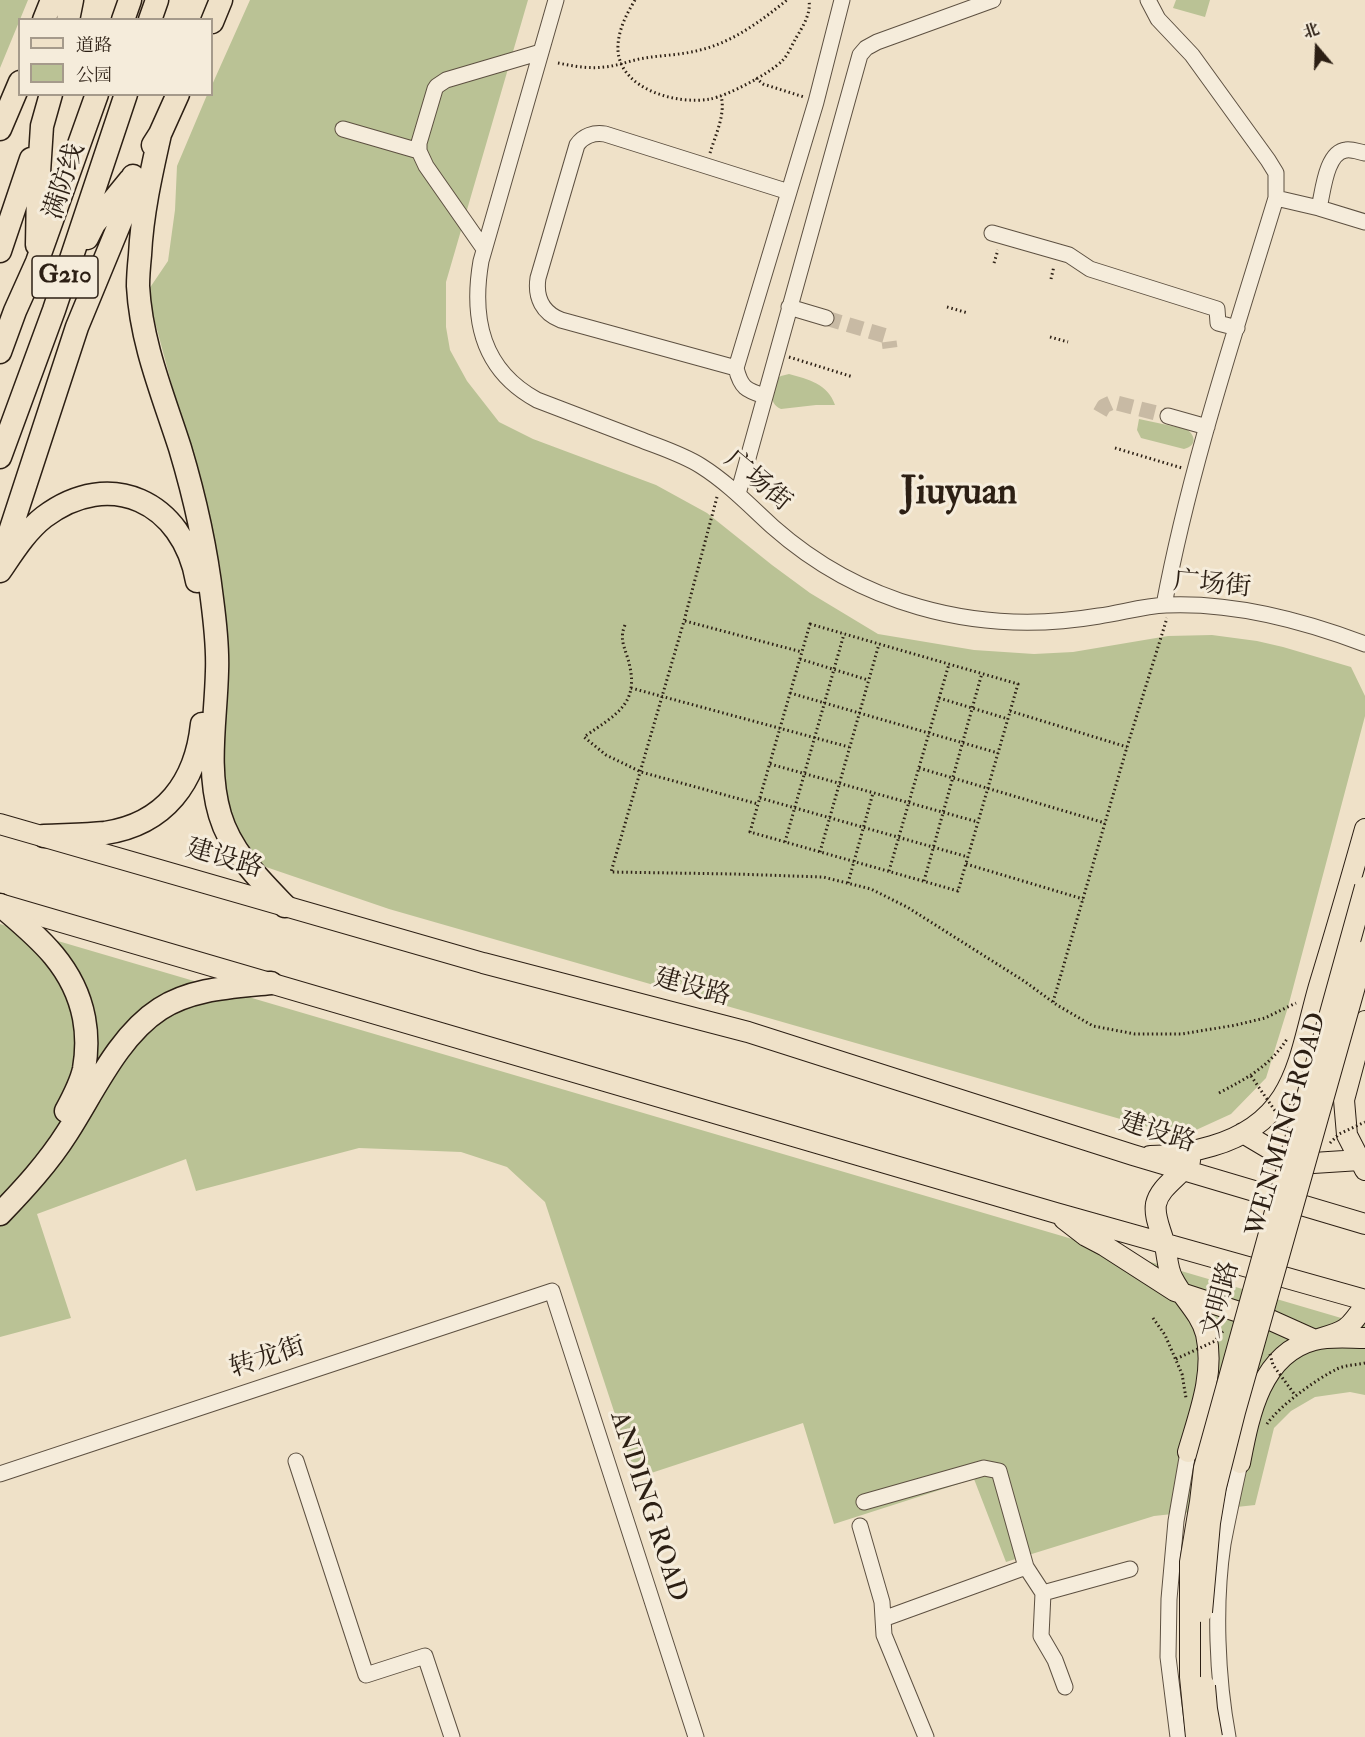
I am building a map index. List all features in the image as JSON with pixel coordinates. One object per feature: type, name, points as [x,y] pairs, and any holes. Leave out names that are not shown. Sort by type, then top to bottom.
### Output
[{"type":"highway","points":[[45,18],[52,0]]},
{"type":"highway","points":[[68,18],[72,0]]},
{"type":"highway","points":[[124,18],[130,0]]},
{"type":"highway","points":[[151,18],[157,0]]},
{"type":"highway","points":[[213,20],[221,0]]},
{"type":"highway","points":[[0,129],[18,87]]},
{"type":"highway","points":[[0,251],[50,96]]},
{"type":"highway","name":"满防线","points":[[0,352],[37,262],[96,96]]},
{"type":"highway","name":"满防线","points":[[0,457],[54,310],[125,96]]},
{"type":"highway","points":[[54,310],[94,224],[133,176],[160,134],[177,96]]},
{"type":"highway","points":[[37,262],[42,126]]},
{"type":"highway","points":[[160,134],[144,214],[138,289],[149,350],[189,477],[200,520],[214,610],[217,670],[212,766],[214,790],[225,830],[233,845],[285,906]]},
{"type":"highway","points":[[0,563],[77,327],[129,201],[133,176]]},
{"type":"highway","points":[[0,571],[32,528],[51,513],[73,501],[93,495],[112,494],[145,503],[164,515],[184,541],[197,579],[204,665],[203,707],[200,741],[191,772],[174,797],[156,813],[134,825],[106,832],[44,836]]},
{"type":"highway","points":[[0,904],[43,943],[66,971],[78,993],[86,1041],[81,1080],[66,1110],[42,1147],[0,1193]]},
{"type":"highway","points":[[0,1214],[47,1162],[115,1056],[143,1022],[160,1009],[195,994],[270,983]]},
{"type":"main road","name":"建设路","points":[[0,824],[483,963],[748,1032],[1133,1155],[1365,1224]]},
{"type":"main road","points":[[1133,1155],[1175,1154],[1203,1148],[1243,1133],[1269,1115],[1287,1089],[1302,1052],[1365,829]]},
{"type":"main road","name":"文明路","points":[[1196,1737],[1190,1677],[1190,1562],[1204,1468],[1365,887]]},
{"type":"main road","points":[[0,904],[1056,1213],[1365,1300]]},
{"type":"main road","name":"WENMING ROAD","points":[[1212,1737],[1207,1709],[1201,1623],[1207,1549],[1216,1487],[1253,1344],[1365,951]]},
{"type":"main road","points":[[1243,1133],[1275,1152],[1313,1163],[1362,1165],[1347,1135],[1344,1100],[1365,1021]]},
{"type":"main road","points":[[1188,1452],[1205,1390],[1209,1356],[1198,1315],[1170,1273],[1165,1243],[1155,1213],[1156,1202],[1164,1190],[1185,1171],[1194,1156],[1203,1148]]},
{"type":"main road","points":[[1056,1213],[1086,1236],[1183,1295],[1266,1318],[1315,1340],[1365,1338]]},
{"type":"main road","points":[[1240,1463],[1247,1429],[1261,1388],[1273,1368],[1287,1355],[1304,1345],[1346,1330],[1365,1305]]},
{"type":"street","name":"广场街","points":[[556,0],[477,280],[479,323],[490,353],[514,384],[537,400],[690,460],[717,477],[775,529],[837,573],[867,588],[920,608],[967,618],[1042,623],[1168,605],[1207,605],[1242,610],[1322,630],[1365,644]]},
{"type":"street","points":[[764,396],[743,387],[736,368],[816,102],[842,0]]},
{"type":"street","points":[[738,494],[857,61],[863,51],[877,42],[993,0]]},
{"type":"street","points":[[1148,0],[1158,19],[1192,55],[1276,173],[1276,198],[1207,427],[1175,545],[1168,605]]},
{"type":"street","points":[[484,249],[426,166],[419,151],[419,143],[437,86],[446,80],[541,52]]},
{"type":"street","points":[[343,129],[419,151]]},
{"type":"street","points":[[736,368],[561,320],[545,311],[537,293],[538,278],[579,141],[595,134],[605,134],[789,192]]},
{"type":"street","points":[[1319,208],[1334,156],[1347,150],[1365,153]]},
{"type":"street","points":[[1276,198],[1365,222]]},
{"type":"street","points":[[996,238],[1069,255],[1090,269],[1217,309],[1218,323],[1237,328]]},
{"type":"street","points":[[789,308],[826,318]]},
{"type":"street","points":[[1168,416],[1207,427]]},
{"type":"street","name":"转龙街","points":[[0,1474],[552,1291]]},
{"type":"street","name":"ANDING ROAD","points":[[552,1291],[696,1737]]},
{"type":"street","points":[[1178,1737],[1168,1657],[1169,1599],[1176,1521],[1188,1452]]},
{"type":"street","points":[[296,1461],[366,1675],[425,1656],[452,1737]]},
{"type":"street","points":[[1228,1737],[1223,1710],[1218,1602],[1223,1545],[1240,1463]]},
{"type":"street","points":[[864,1502],[984,1468],[999,1471],[1026,1567],[1043,1593],[1041,1636],[1055,1660],[1065,1687]]},
{"type":"street","points":[[860,1526],[882,1602],[884,1635],[926,1737]]},
{"type":"street","points":[[883,1619],[1026,1567]]},
{"type":"street","points":[[1043,1593],[1130,1569]]},
{"type":"path","points":[[635,0],[620,33],[618,52],[621,64],[631,78],[661,95],[702,100],[721,96],[756,78],[772,69],[785,57],[806,22],[809,0]]},
{"type":"path","points":[[558,63],[591,68],[605,67],[644,58],[709,48],[748,29],[788,0]]},
{"type":"path","points":[[756,78],[764,84],[816,102]]},
{"type":"path","points":[[707,166],[722,112],[721,96]]},
{"type":"path","points":[[994,263],[996,238]]},
{"type":"path","points":[[1051,279],[1056,258]]},
{"type":"path","points":[[947,307],[968,313]]},
{"type":"path","points":[[1050,337],[1068,342]]},
{"type":"path","points":[[776,353],[853,377]]},
{"type":"path","points":[[1115,448],[1195,472]]},
{"type":"path","points":[[718,495],[611,872],[823,877],[870,889],[907,907],[1093,1026],[1135,1034],[1182,1034],[1236,1025],[1264,1018],[1318,992]]},
{"type":"path","points":[[1053,1002],[1168,605]]},
{"type":"path","points":[[684,621],[802,652]]},
{"type":"path","points":[[810,624],[844,634],[1018,684],[958,891],[750,832],[810,624]]},
{"type":"path","points":[[625,625],[621,638],[631,670],[631,688],[622,708],[584,737],[606,755],[640,772],[758,804]]},
{"type":"path","points":[[785,842],[844,634]]},
{"type":"path","points":[[819,852],[879,644]]},
{"type":"path","points":[[800,659],[868,680]]},
{"type":"path","points":[[889,872],[949,664]]},
{"type":"path","points":[[924,881],[982,673]]},
{"type":"path","points":[[631,688],[849,747]]},
{"type":"path","points":[[790,693],[998,753]]},
{"type":"path","points":[[939,698],[1008,719]]},
{"type":"path","points":[[1010,711],[1127,747]]},
{"type":"path","points":[[770,764],[978,822]]},
{"type":"path","points":[[919,768],[1105,823]]},
{"type":"path","points":[[848,884],[873,793]]},
{"type":"path","points":[[760,798],[968,857]]},
{"type":"path","points":[[966,864],[1083,899]]},
{"type":"path","points":[[1219,1094],[1251,1076],[1275,1055],[1291,1030]]},
{"type":"path","points":[[1251,1076],[1278,1115],[1279,1131]]},
{"type":"path","points":[[1326,1150],[1333,1138],[1365,1122]]},
{"type":"path","points":[[1153,1318],[1165,1335],[1176,1359],[1182,1374],[1186,1398]]},
{"type":"path","points":[[1176,1359],[1215,1341],[1220,1337],[1224,1328]]},
{"type":"path","points":[[1270,1346],[1273,1365],[1295,1395]]},
{"type":"path","points":[[1265,1427],[1295,1395],[1338,1368],[1365,1363]]},
{"type":"green space","points":[[0,0],[28,0],[21,18],[18,18],[18,24],[0,68]]},
{"type":"green space","points":[[250,0],[528,0],[446,282],[446,327],[450,350],[467,381],[499,422],[533,439],[656,485],[707,513],[810,593],[878,634],[974,650],[1034,654],[1073,652],[1168,636],[1212,635],[1257,641],[1351,667],[1365,696],[1365,716],[1288,1007],[1266,1078],[1231,1114],[1196,1130],[1176,1135],[389,909],[266,867],[240,842],[226,803],[221,767],[227,657],[220,565],[147,292],[168,261],[175,210],[177,166],[207,96],[213,96],[213,83]]},
{"type":"green space","points":[[1176,0],[1210,0],[1205,17],[1173,8]]},
{"type":"green space","points":[[789,374],[810,380],[822,387],[828,392],[835,405],[781,409],[774,403],[772,396],[776,379]]},
{"type":"green space","points":[[1139,419],[1186,429],[1192,434],[1193,443],[1184,449],[1141,438],[1137,430]]},
{"type":"green space","points":[[0,924],[1365,1325],[1365,1395],[1350,1392],[1315,1397],[1291,1411],[1274,1428],[1255,1505],[1154,1516],[1006,1562],[974,1479],[834,1524],[803,1423],[636,1478],[545,1202],[507,1167],[461,1152],[359,1148],[196,1191],[186,1159],[37,1214],[71,1318],[0,1337]]},
{"type":"tunnel","points":[[826,318],[886,336],[890,348]]},
{"type":"tunnel","points":[[1100,413],[1104,406],[1113,402],[1168,416]]},
{"type":"district","name":"Jiuyuan","points":[[959,495]]}]
